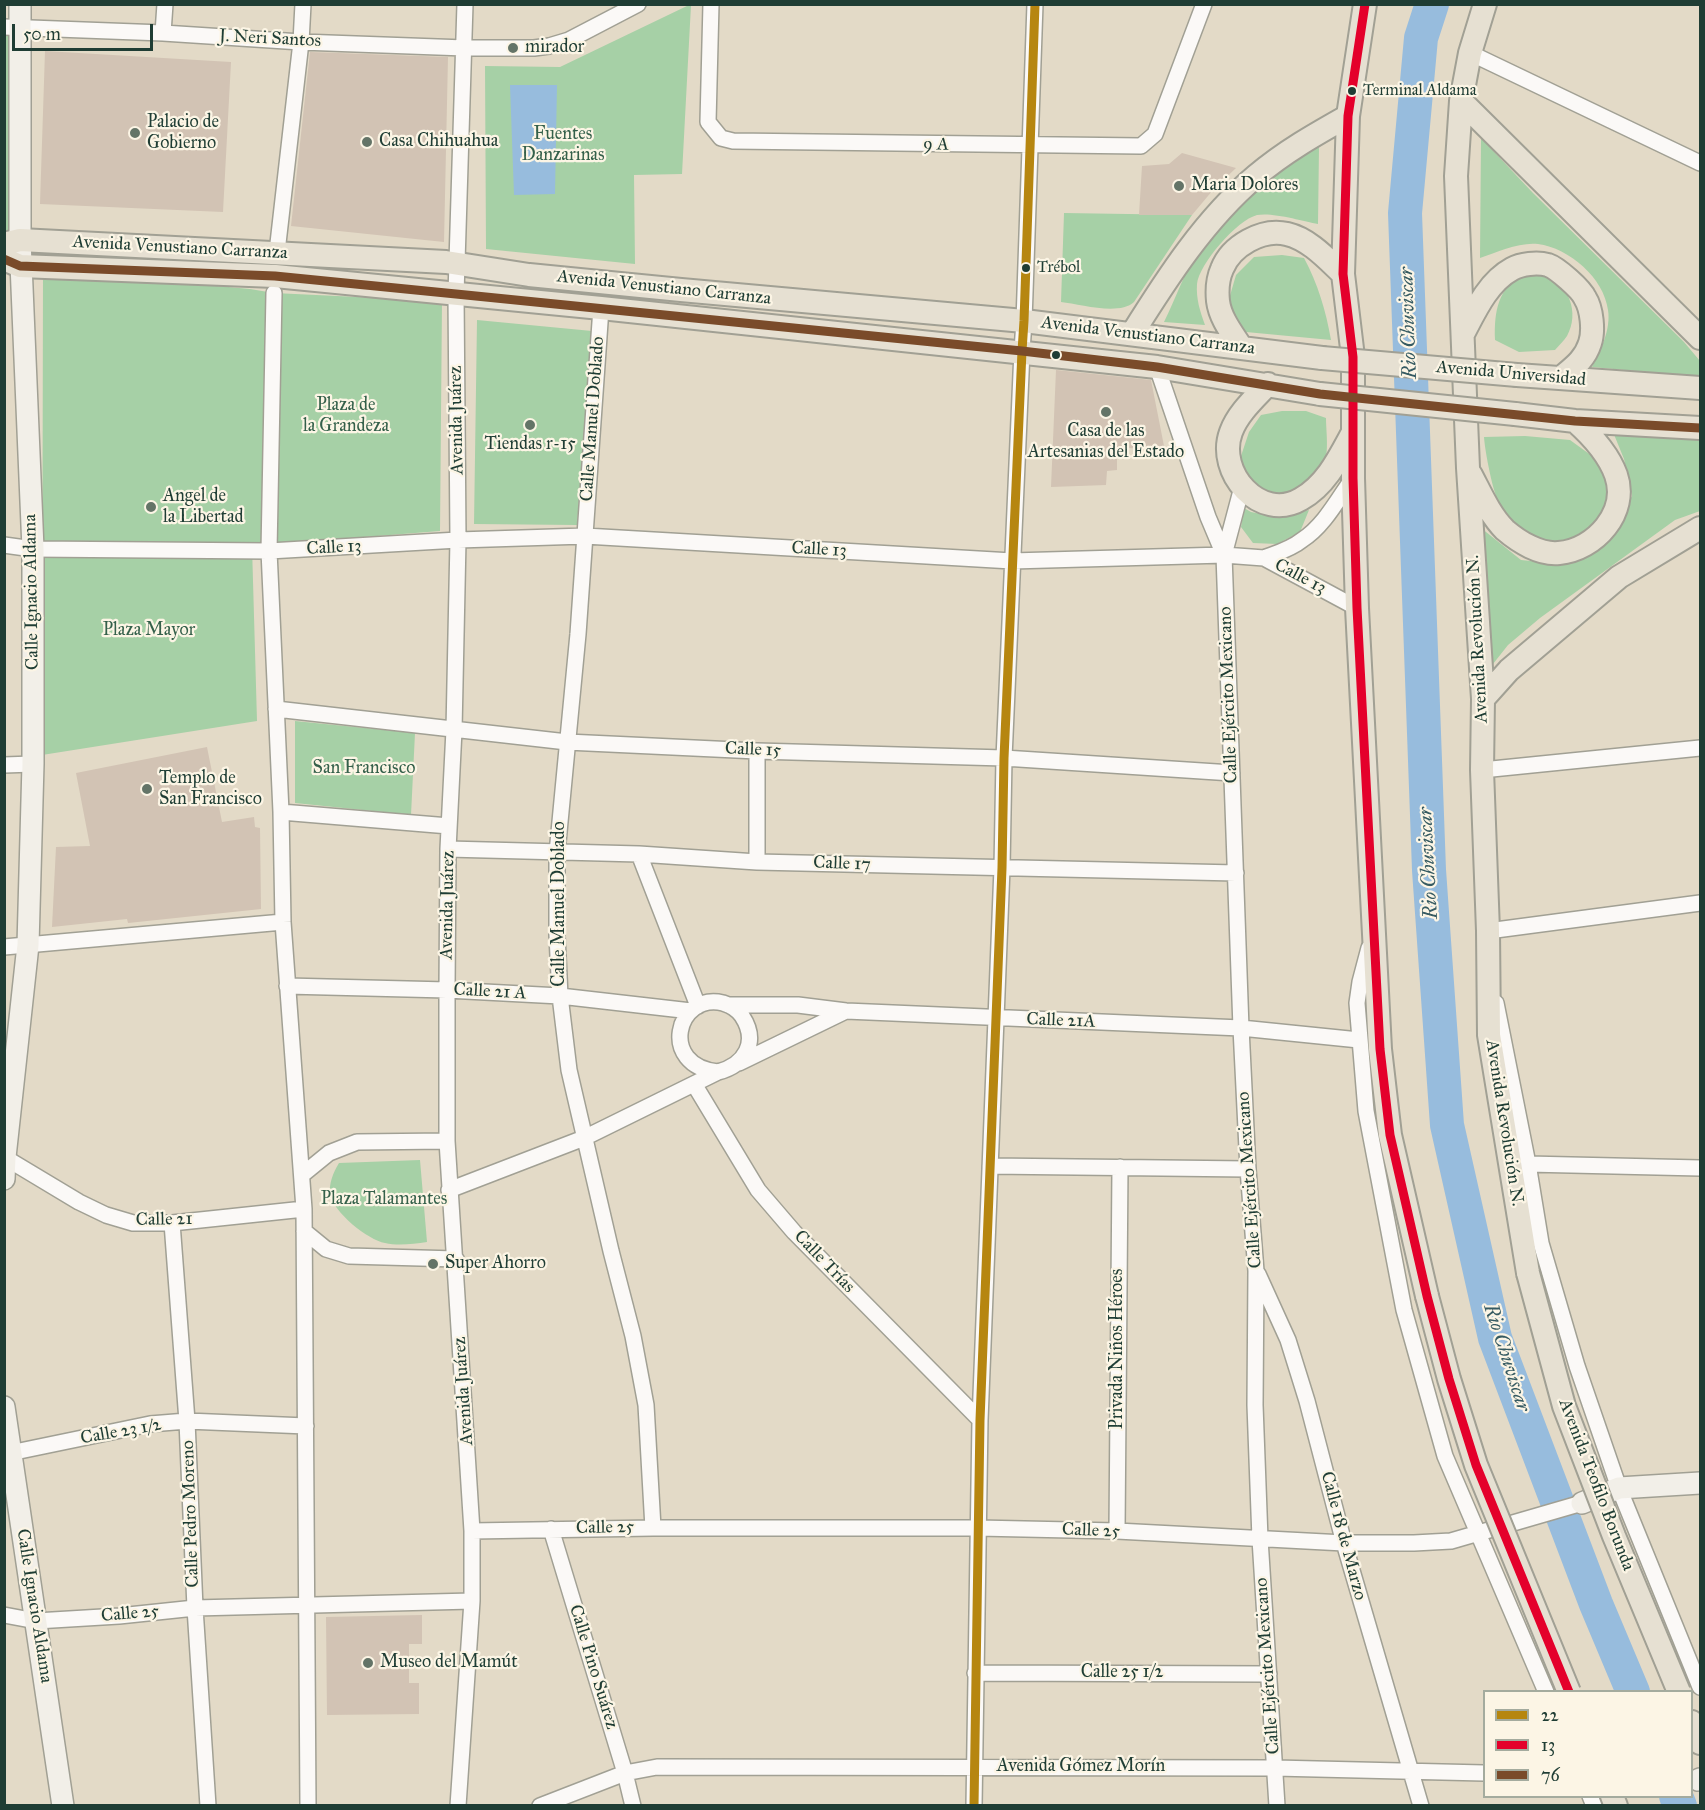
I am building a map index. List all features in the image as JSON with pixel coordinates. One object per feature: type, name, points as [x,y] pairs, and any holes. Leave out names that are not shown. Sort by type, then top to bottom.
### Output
[{"type":"main road","name":"Calle Ignacio Aldama","points":[[4,1179],[28,945],[33,764],[33,549],[12,263],[13,27],[20,4]]},
{"type":"main road","points":[[1365,4],[1348,116],[1343,274],[1353,357],[1353,478],[1357,608],[1374,965],[1380,1049],[1390,1136],[1438,1338],[1476,1465],[1568,1690]]},
{"type":"main road","name":"Avenida Revolución N.","points":[[1485,4],[1470,53],[1461,101],[1456,176],[1468,468],[1483,699],[1482,770],[1489,1035],[1528,1273]]},
{"type":"main road","points":[[1461,101],[1701,338]]},
{"type":"main road","points":[[1131,334],[1169,277],[1211,222],[1248,184],[1309,138],[1348,116]]},
{"type":"main road","points":[[1241,347],[1223,318],[1218,302],[1222,268],[1244,243],[1270,233],[1286,233],[1304,241],[1343,274]]},
{"type":"main road","name":"Avenida Venustiano Carranza","points":[[12,242],[277,252],[458,263],[529,275],[1024,321],[1322,358]]},
{"type":"main road","name":"Avenida Venustiano Carranza","points":[[12,263],[274,276],[601,308],[1022,351],[1157,367],[1320,394],[1575,421]]},
{"type":"main road","points":[[1462,336],[1480,301],[1512,268],[1529,264],[1549,265],[1569,280],[1586,298],[1592,323],[1591,342],[1582,360],[1562,377]]},
{"type":"main road","name":"Avenida Universidad","points":[[1322,358],[1701,388]]},
{"type":"main road","points":[[1268,384],[1242,413],[1231,432],[1228,454],[1230,466],[1242,487],[1255,498],[1273,505],[1287,505],[1301,499],[1321,483],[1336,464],[1354,430]]},
{"type":"main road","points":[[1468,468],[1491,512],[1504,529],[1518,540],[1536,549],[1557,553],[1575,550],[1592,542],[1605,529],[1614,515],[1619,493],[1617,476],[1606,453],[1575,421]]},
{"type":"main road","points":[[1575,421],[1701,428]]},
{"type":"main road","points":[[1483,699],[1509,670],[1619,577],[1692,531],[1701,528]]},
{"type":"main road","name":"Avenida Teofilo Borunda","points":[[1528,1273],[1564,1406],[1614,1536],[1678,1690]]},
{"type":"main road","name":"Calle Ignacio Aldama","points":[[4,1407],[63,1806]]},
{"type":"main road","name":"Calle 25","points":[[1582,1503],[1619,1488],[1701,1483]]},
{"type":"main road","points":[[1693,1724],[1701,1743]]},
{"type":"street","points":[[163,33],[165,4]]},
{"type":"street","points":[[277,252],[301,42],[303,4]]},
{"type":"street","name":"Avenida Juárez","points":[[458,1806],[472,1601],[472,1532],[456,1259],[449,1190],[447,990],[448,849],[454,730],[458,540],[456,294],[465,4]]},
{"type":"street","name":"J. Neri Santos","points":[[13,27],[465,48],[549,46],[569,40],[620,9],[638,4]]},
{"type":"street","name":"9 A","points":[[711,4],[708,122],[721,138],[733,141],[1029,146],[1141,146],[1150,140],[1155,134],[1204,4]]},
{"type":"street","points":[[974,1806],[980,1420],[1035,4]]},
{"type":"street","points":[[1470,53],[1701,163]]},
{"type":"street","points":[[274,293],[269,551],[281,812],[283,922],[304,1209],[308,1806]]},
{"type":"street","name":"Calle Manuel Doblado","points":[[601,308],[585,536],[557,853],[557,936],[560,996],[569,1070],[633,1336],[646,1405],[652,1528]]},
{"type":"street","points":[[1157,367],[1208,517],[1224,555]]},
{"type":"street","points":[[1264,558],[1304,540],[1319,525],[1353,478]]},
{"type":"street","points":[[1224,555],[1242,487]]},
{"type":"street","name":"Calle 13","points":[[33,549],[269,551],[458,540],[585,536],[1012,561],[1224,555],[1264,558],[1357,608]]},
{"type":"street","points":[[4,545],[33,549]]},
{"type":"street","name":"Calle Ejército Mexicano","points":[[1224,555],[1241,1028],[1256,1271],[1255,1405],[1260,1539],[1277,1806]]},
{"type":"street","name":"Calle 15","points":[[276,709],[567,742],[757,751],[1004,758],[1232,773]]},
{"type":"street","points":[[1482,770],[1701,748]]},
{"type":"street","points":[[756,862],[757,751]]},
{"type":"street","points":[[4,765],[33,764]]},
{"type":"street","points":[[281,812],[449,826]]},
{"type":"street","name":"Calle 17","points":[[448,849],[639,854],[756,862],[1236,873]]},
{"type":"street","points":[[639,854],[694,1009]]},
{"type":"street","points":[[1488,931],[1701,903]]},
{"type":"street","points":[[4,947],[283,922]]},
{"type":"street","points":[[1373,933],[1357,1003],[1359,1040],[1365,1111],[1404,1310],[1445,1456],[1545,1690]]},
{"type":"street","points":[[1489,977],[1508,1054],[1541,1243],[1577,1365],[1619,1488],[1701,1687]]},
{"type":"street","name":"Calle 21 A","points":[[287,986],[447,990],[560,996],[694,1009]]},
{"type":"street","points":[[718,1072],[705,1071],[694,1066],[680,1045],[681,1027],[694,1009],[718,1002],[739,1012],[747,1024],[750,1037],[747,1051],[739,1063]]},
{"type":"street","name":"Calle 21A","points":[[728,1005],[798,1005],[846,1011],[1241,1028],[1359,1040]]},
{"type":"street","points":[[449,1190],[584,1138],[846,1011]]},
{"type":"street","name":"Calle Trías","points":[[694,1084],[758,1190],[794,1232],[980,1420]]},
{"type":"street","points":[[302,1175],[329,1153],[357,1143],[447,1141]]},
{"type":"street","name":"Calle 21","points":[[5,1157],[79,1202],[106,1215],[133,1222],[172,1223],[304,1209]]},
{"type":"street","points":[[1528,1164],[1701,1168]]},
{"type":"street","points":[[990,1166],[1248,1169]]},
{"type":"street","name":"Privada Niños Héroes","points":[[1117,1531],[1120,1167]]},
{"type":"street","name":"Calle Pedro Moreno","points":[[172,1223],[188,1421],[195,1608],[208,1806]]},
{"type":"street","points":[[304,1231],[326,1249],[350,1256],[456,1259]]},
{"type":"street","name":"Calle 18 de Marzo","points":[[1256,1271],[1288,1340],[1307,1401],[1344,1543],[1421,1806]]},
{"type":"street","name":"Calle 23 1/2","points":[[10,1453],[150,1424],[188,1421],[306,1426]]},
{"type":"street","name":"Calle 25","points":[[472,1532],[652,1528],[978,1528],[1117,1531],[1344,1543],[1451,1541],[1582,1503]]},
{"type":"street","name":"Calle Pino Suárez","points":[[551,1529],[633,1806]]},
{"type":"street","name":"Calle 25","points":[[4,1615],[36,1621],[195,1608],[472,1601]]},
{"type":"street","name":"Calle 25 1/2","points":[[975,1673],[1269,1674]]},
{"type":"street","name":"Avenida Gómez Morín","points":[[540,1806],[625,1773],[657,1767],[1275,1768],[1483,1773]]},
{"type":"green space","name":"Fuentes Danzarinas","points":[[691,5],[682,174],[634,175],[635,264],[486,249],[485,66],[560,67]]},
{"type":"green space","points":[[5,27],[21,27],[20,240],[5,244]]},
{"type":"green space","points":[[1481,138],[1533,193],[1684,342],[1700,361],[1700,377],[1592,367],[1607,332],[1608,310],[1600,287],[1583,266],[1573,258],[1550,247],[1523,244],[1480,258]]},
{"type":"green space","points":[[1319,147],[1318,224],[1263,214],[1239,225],[1220,244],[1199,275],[1197,295],[1205,325],[1164,322],[1193,259],[1222,221],[1268,177]]},
{"type":"green space","points":[[1064,213],[1192,215],[1134,302],[1127,306],[1109,309],[1061,302]]},
{"type":"green space","points":[[1282,255],[1304,258],[1321,298],[1331,340],[1246,332],[1232,315],[1229,299],[1236,275],[1254,257]]},
{"type":"green space","name":"Plaza Mayor","points":[[43,270],[274,293],[442,301],[440,531],[252,546],[257,721],[42,755]]},
{"type":"green space","points":[[1525,273],[1542,274],[1553,279],[1566,292],[1570,300],[1571,327],[1566,338],[1555,350],[1519,352],[1495,340],[1495,319],[1503,293],[1509,285]]},
{"type":"green space","points":[[477,320],[592,331],[577,525],[474,524]]},
{"type":"green space","points":[[1282,411],[1306,411],[1326,418],[1327,451],[1322,469],[1310,483],[1294,493],[1276,497],[1267,495],[1255,487],[1247,476],[1240,459],[1249,432],[1261,415]]},
{"type":"green space","points":[[1613,432],[1700,439],[1700,511],[1675,520],[1540,618],[1508,645],[1493,664],[1481,528],[1521,560],[1550,563],[1614,531],[1632,496],[1624,459]]},
{"type":"green space","points":[[1525,436],[1570,440],[1599,461],[1610,491],[1598,524],[1571,538],[1548,543],[1530,537],[1508,516],[1500,506],[1495,492],[1484,437]]},
{"type":"green space","points":[[1244,508],[1251,512],[1282,518],[1309,510],[1300,532],[1277,544],[1253,543],[1241,527]]},
{"type":"green space","name":"San Francisco","points":[[295,721],[415,733],[411,815],[295,803]]},
{"type":"green space","name":"Plaza Talamantes","points":[[420,1160],[427,1242],[400,1245],[378,1241],[352,1224],[337,1209],[330,1194],[330,1186],[339,1163]]},
{"type":"water","name":"Fuentes Danzarinas","points":[[510,85],[557,85],[555,194],[514,195]]},
{"type":"building","name":"Palacio de Gobierno","points":[[45,51],[231,62],[223,212],[40,204]]},
{"type":"building","points":[[310,52],[448,57],[444,242],[291,226]]},
{"type":"building","points":[[1182,153],[1236,168],[1192,215],[1139,215],[1142,166],[1169,164]]},
{"type":"building","name":"Casa de las Artesanias del Estado","points":[[1056,370],[1151,380],[1165,451],[1117,447],[1117,470],[1107,471],[1106,485],[1051,487]]},
{"type":"building","points":[[207,747],[222,822],[254,817],[255,827],[260,828],[261,909],[128,923],[127,919],[52,927],[56,847],[90,846],[76,773]]},
{"type":"building","name":"Museo del Mamút","points":[[422,1615],[422,1644],[409,1644],[409,1683],[419,1683],[419,1714],[327,1715],[326,1617]]},
{"type":"waterway","name":"Rio Chuviscar","points":[[1432,4],[1421,38],[1405,213],[1429,870],[1447,1125],[1495,1338],[1596,1604],[1632,1690]]},
{"type":"waterway","name":"Rio Chuviscar","points":[[1677,1798],[1680,1806]]},
{"type":"transit line","name":"22","points":[[974,1806],[980,1420],[1035,4]]},
{"type":"transit line","name":"13","points":[[1365,4],[1348,116],[1343,274],[1353,357],[1353,478],[1357,608],[1380,1049],[1390,1135],[1427,1296],[1449,1379],[1476,1465],[1568,1690]]},
{"type":"transit line","name":"76","points":[[4,259],[20,266],[275,276],[456,294],[1022,351],[1157,367],[1320,394],[1575,421],[1700,428]]},
{"type":"place","name":"mirador","points":[[513,48]]},
{"type":"place","name":"Terminal Aldama","points":[[1352,91]]},
{"type":"place","name":"Palacio de Gobierno","points":[[135,133]]},
{"type":"place","name":"Casa Chihuahua","points":[[367,142]]},
{"type":"place","name":"Maria Dolores","points":[[1179,186]]},
{"type":"place","name":"Trébol","points":[[1026,268]]},
{"type":"place","name":"Casa de las Artesanias del Estado","points":[[1106,412]]},
{"type":"place","name":"Tiendas r-15","points":[[530,425]]},
{"type":"place","name":"Angel de la Libertad","points":[[151,507]]},
{"type":"place","name":"Templo de San Francisco","points":[[147,789]]},
{"type":"place","name":"Super Ahorro","points":[[433,1264]]},
{"type":"place","name":"Museo del Mamút","points":[[368,1663]]},
{"type":"park label","name":"Plaza de la Grandeza","points":[[346,416]]}]
